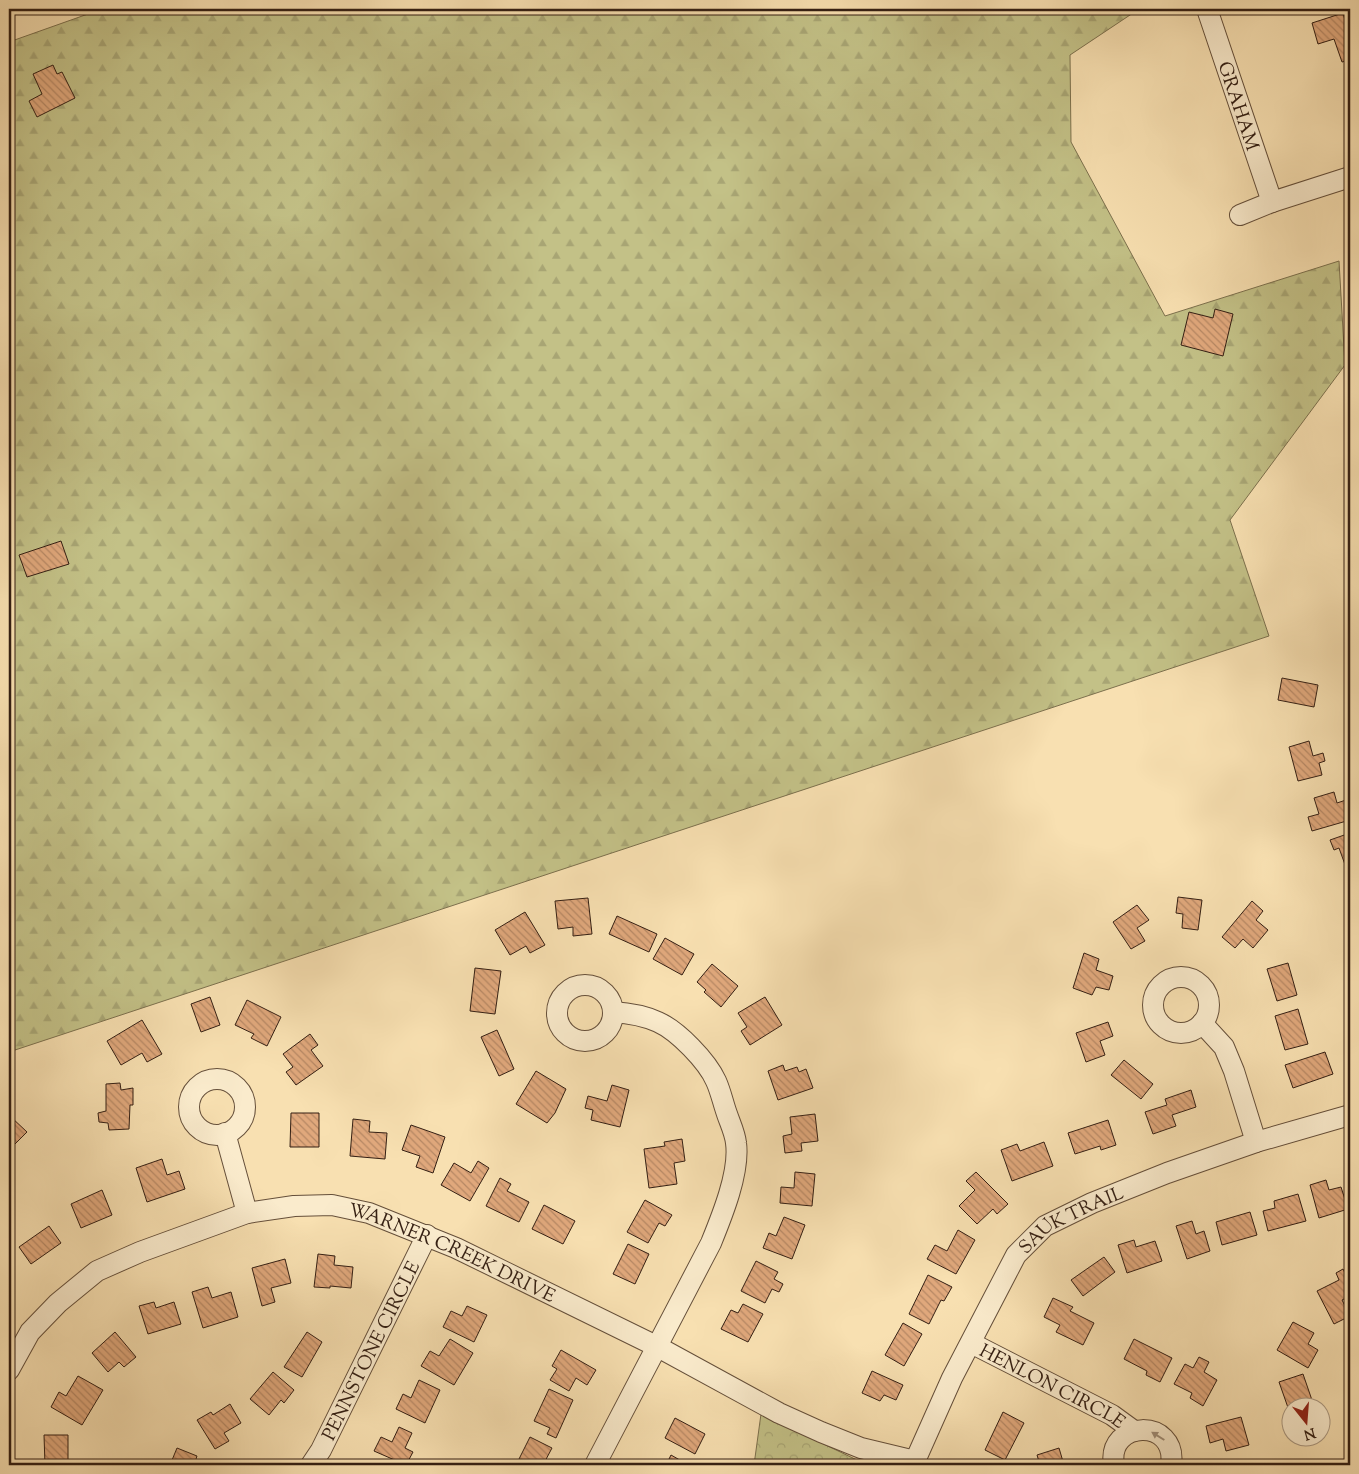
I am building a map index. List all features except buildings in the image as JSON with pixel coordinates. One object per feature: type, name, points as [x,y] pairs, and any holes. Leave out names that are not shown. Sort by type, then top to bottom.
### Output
[{"type":"street","name":"GRAHAM","points":[[1207,9],[1272,202]]},
{"type":"street","points":[[1240,215],[1272,202],[1350,177]]},
{"type":"street","points":[[595,1465],[711,1243],[723,1215],[734,1167],[736,1143],[716,1079],[683,1039],[659,1022],[613,1012]]},
{"type":"street","points":[[1202,1023],[1224,1047],[1234,1071],[1256,1142]]},
{"type":"street","name":"SAUK TRAIL","points":[[915,1463],[931,1421],[1016,1255],[1045,1226],[1092,1203],[1256,1142],[1350,1114]]},
{"type":"street","points":[[225,1133],[247,1213]]},
{"type":"street","name":"WARNER CREEK DRIVE","points":[[9,1370],[30,1332],[58,1303],[97,1271],[140,1252],[247,1213],[294,1206],[332,1205],[369,1213],[427,1235],[658,1346],[779,1413],[861,1448],[915,1463]]},
{"type":"street","name":"PENNSTONE CIRCLE","points":[[311,1465],[321,1450],[427,1235]]},
{"type":"street","name":"HENLON CIRCLE","points":[[971,1343],[1112,1415],[1134,1431]]},
{"type":"street","name":"HENLON CIRCLE","points":[[1114,1465],[1114,1452],[1118,1443],[1134,1431],[1144,1430],[1154,1432],[1163,1438],[1169,1446],[1172,1455],[1171,1465]]},
{"type":"green space","points":[[102,9],[1139,9],[1070,55],[1071,142],[1165,316],[1339,261],[1345,365],[1230,520],[1269,636],[9,1052],[9,42]]},
{"type":"green space","points":[[761,1414],[857,1460],[873,1465],[754,1465]]}]
